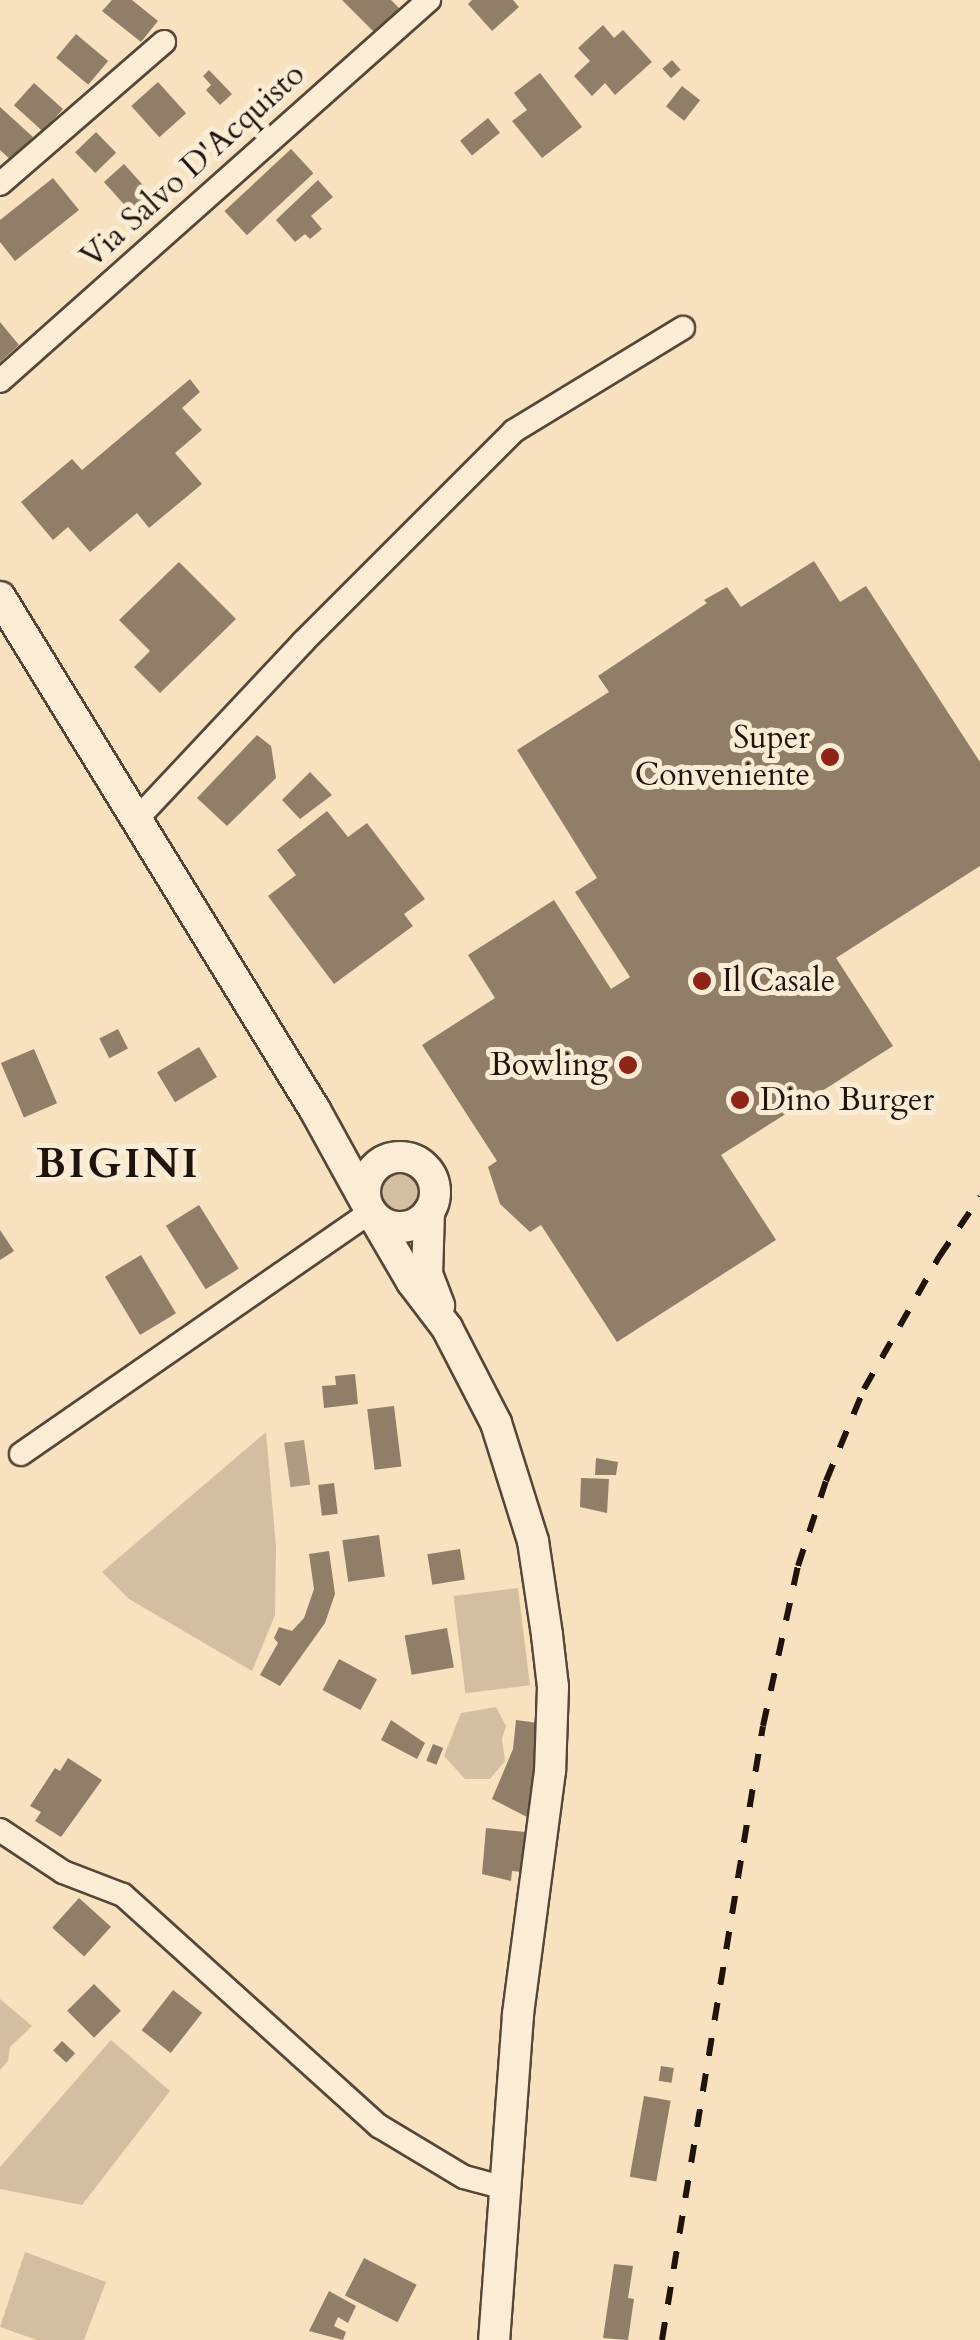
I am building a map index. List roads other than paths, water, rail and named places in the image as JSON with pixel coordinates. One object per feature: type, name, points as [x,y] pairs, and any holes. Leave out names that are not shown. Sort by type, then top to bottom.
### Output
[{"type":"main road","points":[[0,597],[315,1110],[412,1282],[446,1328],[484,1394],[521,1492],[533,1541],[552,1688],[550,1771],[530,1908],[494,2340]]},
{"type":"main road","points":[[315,1110],[342,1135],[385,1160],[410,1158],[428,1171],[435,1194],[429,1212],[427,1274],[446,1328]]},
{"type":"main road","points":[[370,1210],[368,1177],[385,1160]]},
{"type":"main road","points":[[370,1210],[402,1228],[429,1212]]},
{"type":"street","name":"Via Salvo D'Acquisto","points":[[0,381],[429,0]]},
{"type":"street","points":[[0,184],[164,42]]},
{"type":"street","points":[[136,820],[304,642],[514,432],[683,328]]},
{"type":"street","points":[[20,1454],[370,1210]]},
{"type":"street","points":[[0,1830],[64,1872],[123,1894],[379,2126],[464,2177],[505,2188]]},
{"type":"railway","points":[[662,2340],[763,1726],[798,1566],[826,1481],[864,1389],[939,1257],[980,1197]]},
{"type":"place","name":"Super Conveniente","points":[[830,757]]},
{"type":"place","name":"Il Casale","points":[[702,981]]},
{"type":"place","name":"Bowling","points":[[628,1065]]},
{"type":"place","name":"Dino Burger","points":[[740,1100]]},
{"type":"district","name":"BIGINI","points":[[118,1164]]}]
